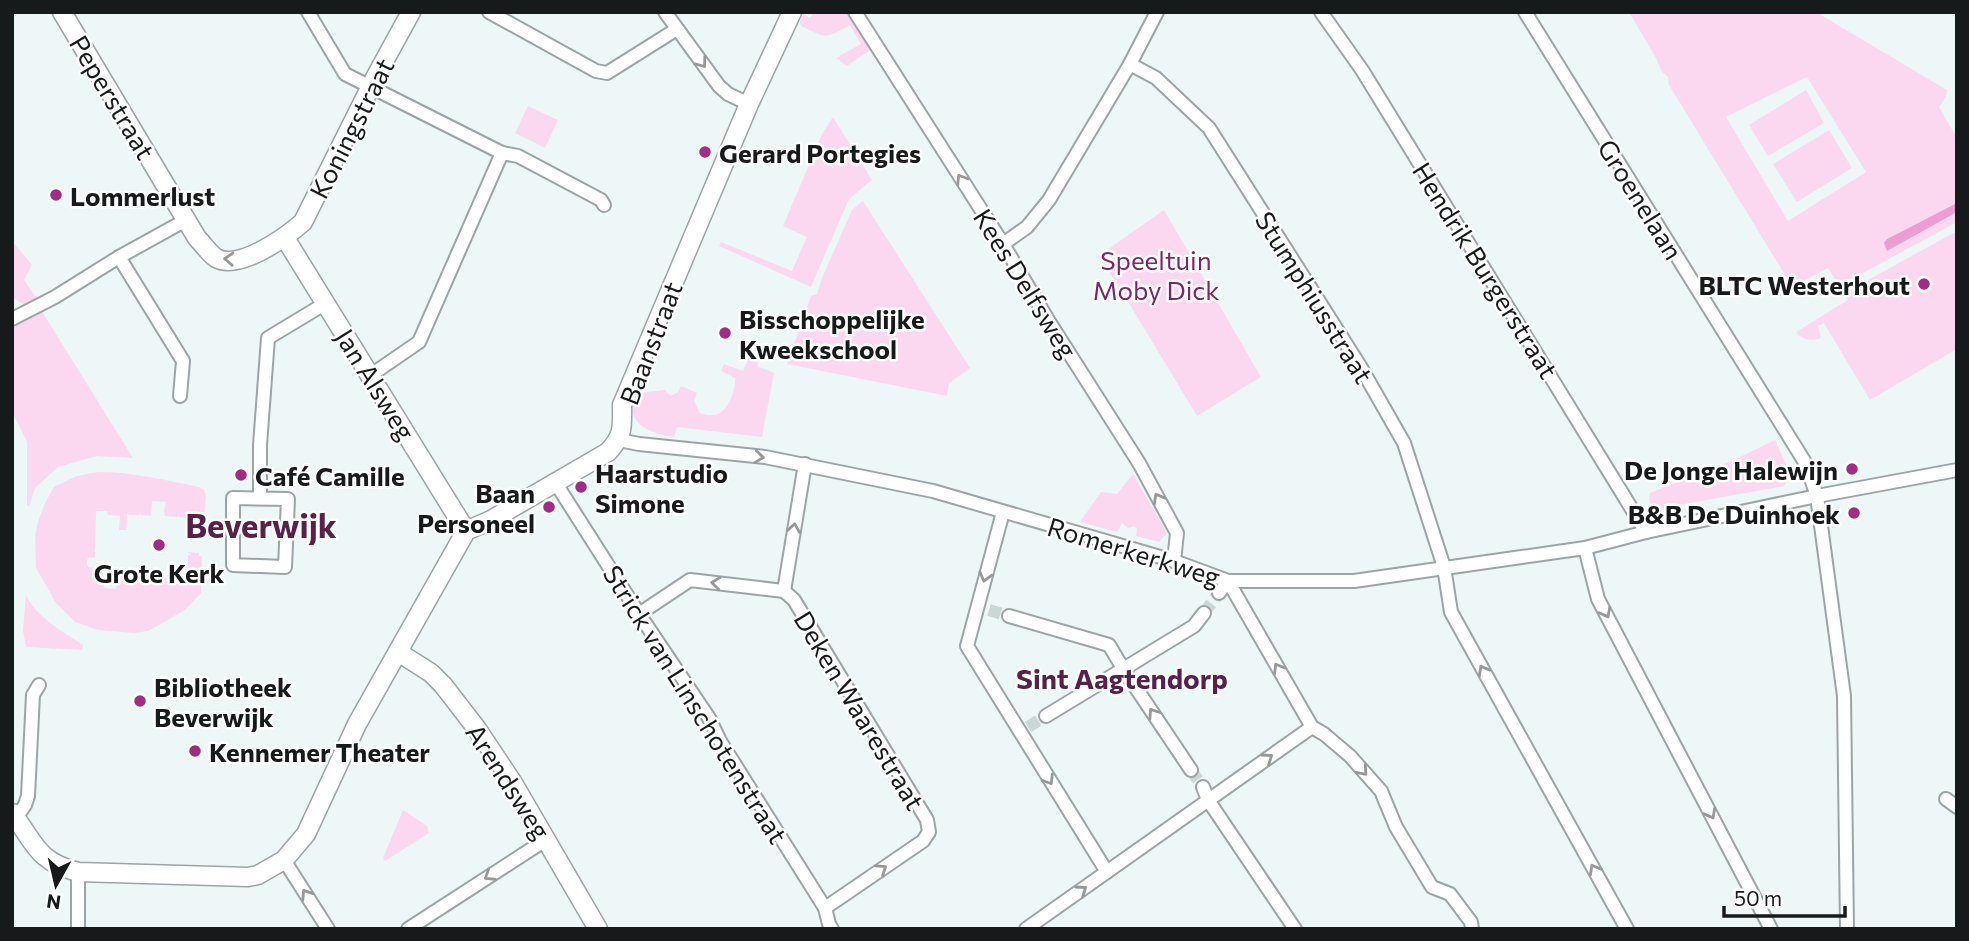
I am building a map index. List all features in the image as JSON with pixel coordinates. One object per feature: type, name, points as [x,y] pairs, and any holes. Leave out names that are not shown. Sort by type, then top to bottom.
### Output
[{"type":"street","name":"Peperstraat","points":[[62,12],[197,238],[214,257],[233,261],[285,238]]},
{"type":"street","points":[[308,12],[345,74],[502,153],[528,161],[601,200],[604,205]]},
{"type":"street","name":"Koningstraat","points":[[285,238],[303,222],[370,87],[411,12]]},
{"type":"street","points":[[489,12],[596,71],[607,73],[677,29]]},
{"type":"street","points":[[665,12],[719,86],[728,94],[749,104]]},
{"type":"street","name":"Baanstraat","points":[[466,531],[491,520],[608,452],[619,440],[622,433],[622,405],[749,104],[792,12]]},
{"type":"street","name":"Kees Delfsweg","points":[[855,12],[1139,463],[1177,533],[1174,561]]},
{"type":"street","points":[[1003,244],[1027,227],[1049,200],[1130,64],[1157,12]]},
{"type":"street","name":"Hendrik Burgerstraat","points":[[1321,12],[1362,70],[1646,532]]},
{"type":"street","name":"Groenelaan","points":[[1525,12],[1806,464],[1817,496],[1844,696],[1847,929]]},
{"type":"street","name":"Stumphiusstraat","points":[[1130,64],[1156,78],[1209,128],[1360,366],[1404,443],[1444,567],[1451,612],[1627,929]]},
{"type":"street","points":[[371,375],[419,342],[502,153]]},
{"type":"street","points":[[12,319],[186,220]]},
{"type":"street","name":"Jan Alsweg","points":[[285,238],[466,531]]},
{"type":"street","points":[[119,257],[183,361],[180,396]]},
{"type":"street","points":[[260,498],[260,445],[268,338],[326,303]]},
{"type":"street","name":"Romerkerkweg","points":[[619,440],[765,457],[933,491],[1174,561],[1228,581],[1354,581],[1585,548],[1646,532],[1817,496],[1957,470]]},
{"type":"street","name":"Deken Waarestraat","points":[[805,464],[784,591],[801,611],[927,820],[929,832],[923,842],[825,908]]},
{"type":"street","name":"Strick van Linschotenstraat","points":[[555,482],[709,718],[720,741],[825,908],[832,929]]},
{"type":"street","points":[[233,498],[260,498],[288,499],[285,566],[233,565],[233,498]]},
{"type":"street","points":[[1003,512],[983,608],[967,646],[1024,730],[1107,872]]},
{"type":"street","points":[[39,685],[33,695],[28,796],[24,805],[14,815],[43,856],[61,867],[78,872],[248,877],[258,875],[284,860],[306,834],[357,724],[466,531]]},
{"type":"street","points":[[1585,548],[1598,598],[1771,929]]},
{"type":"street","points":[[639,614],[690,580],[784,591]]},
{"type":"street","points":[[1219,593],[1228,581],[1312,727],[1350,756],[1381,791],[1396,827],[1432,887],[1450,894],[1471,922],[1472,929]]},
{"type":"street","points":[[1046,716],[1194,626],[1204,613]]},
{"type":"street","points":[[1009,616],[1109,645],[1191,770]]},
{"type":"street","name":"Arendsweg","points":[[398,652],[443,685],[477,729],[547,839],[598,929]]},
{"type":"street","points":[[1026,929],[1312,727]]},
{"type":"street","points":[[1203,787],[1208,800],[1291,927]]},
{"type":"street","points":[[408,929],[547,839]]},
{"type":"street","points":[[284,860],[328,929]]},
{"type":"street","points":[[78,872],[78,929]]},
{"type":"green space","points":[[814,12],[846,12],[870,50],[847,66],[836,58],[861,44],[850,25],[830,35],[821,35],[801,26],[803,14],[810,18]]},
{"type":"green space","points":[[1629,12],[1816,12],[1947,90],[1939,107],[1957,138],[1957,203],[1887,239],[1887,251],[1957,212],[1957,222],[1838,284],[1828,268],[1797,284],[1802,294],[1799,298],[1669,85],[1668,77],[1662,72]],"holes":[[[1807,77],[1866,172],[1788,221],[1726,117]]]},
{"type":"green space","points":[[1806,90],[1824,123],[1768,156],[1749,125]]},
{"type":"green space","points":[[528,106],[558,120],[545,148],[515,133]]},
{"type":"green space","points":[[833,117],[872,180],[849,199],[811,287],[719,246],[721,242],[792,271],[807,237],[783,226],[822,134]]},
{"type":"green space","points":[[1829,130],[1852,168],[1797,202],[1773,164]]},
{"type":"green space","points":[[863,201],[970,368],[949,383],[947,396],[787,364],[811,296],[817,294],[852,210]]},
{"type":"green space","name":"Speeltuin Moby Dick","points":[[1164,210],[1261,377],[1197,416],[1115,280],[1097,257]]},
{"type":"green space","name":"BLTC Westerhout","points":[[1957,231],[1957,349],[1870,400],[1824,323],[1818,326],[1821,338],[1818,339],[1804,338],[1796,332],[1848,300],[1844,293]]},
{"type":"green space","points":[[12,241],[32,265],[24,280],[35,296],[40,297],[29,304],[12,297]]},
{"type":"green space","points":[[41,310],[133,458],[97,456],[58,467],[35,488],[29,507],[27,442],[12,411],[12,327]]},
{"type":"green space","points":[[749,357],[758,361],[757,366],[774,373],[762,437],[677,427],[674,437],[665,436],[648,429],[635,418],[634,403],[640,393],[664,390],[671,396],[678,392],[681,386],[697,393],[694,401],[700,413],[718,414],[728,403],[735,382],[735,378],[721,371],[724,364],[743,371]]},
{"type":"green space","points":[[1775,440],[1790,474],[1784,486],[1657,509],[1652,507],[1650,493],[1734,460]]},
{"type":"green space","points":[[98,472],[136,475],[199,487],[204,490],[206,496],[204,520],[192,520],[189,515],[188,518],[179,515],[165,516],[166,502],[152,501],[151,516],[140,513],[129,515],[127,512],[127,515],[124,515],[127,516],[126,530],[119,530],[120,516],[108,515],[107,511],[96,511],[93,550],[95,558],[89,557],[87,565],[94,568],[92,574],[95,577],[104,575],[104,588],[116,589],[117,576],[125,579],[127,576],[136,579],[148,577],[149,580],[185,579],[187,582],[187,579],[190,579],[187,577],[188,555],[191,555],[188,552],[202,556],[201,593],[186,609],[148,631],[134,633],[98,630],[75,622],[56,603],[36,568],[35,536],[38,522],[54,487],[77,476]]},
{"type":"green space","points":[[1133,474],[1167,533],[1159,542],[1136,536],[1137,529],[1134,526],[1128,528],[1122,523],[1117,532],[1080,522],[1101,492],[1117,494]]},
{"type":"green space","points":[[26,595],[43,617],[83,645],[82,650],[26,647],[23,631]]},
{"type":"green space","points":[[403,810],[427,826],[429,833],[385,861],[383,858]]},
{"type":"shaded area","points":[[1957,203],[1957,212],[1887,251],[1884,243],[1887,239]]},
{"type":"tunnel","points":[[1204,613],[1219,593]]},
{"type":"tunnel","points":[[989,610],[1009,616]]},
{"type":"tunnel","points":[[1028,727],[1046,716]]},
{"type":"tunnel","points":[[1191,770],[1203,787]]},
{"type":"place","name":"Gerard Portegies","points":[[705,152]]},
{"type":"place","name":"Lommerlust","points":[[56,195]]},
{"type":"place","name":"BLTC Westerhout","points":[[1924,284]]},
{"type":"place","name":"Bisschoppelijke Kweekschool","points":[[725,333]]},
{"type":"place","name":"De Jonge Halewijn","points":[[1852,469]]},
{"type":"place","name":"Café Camille","points":[[241,475]]},
{"type":"place","name":"Haarstudio Simone","points":[[581,487]]},
{"type":"place","name":"Baan Personeel","points":[[549,507]]},
{"type":"place","name":"B&B De Duinhoek","points":[[1854,513]]},
{"type":"place","name":"Grote Kerk","points":[[159,545]]},
{"type":"place","name":"Bibliotheek Beverwijk","points":[[140,701]]},
{"type":"place","name":"Kennemer Theater","points":[[195,751]]},
{"type":"district","name":"Beverwijk","points":[[261,524]]},
{"type":"district","name":"Sint Aagtendorp","points":[[1122,678]]}]
